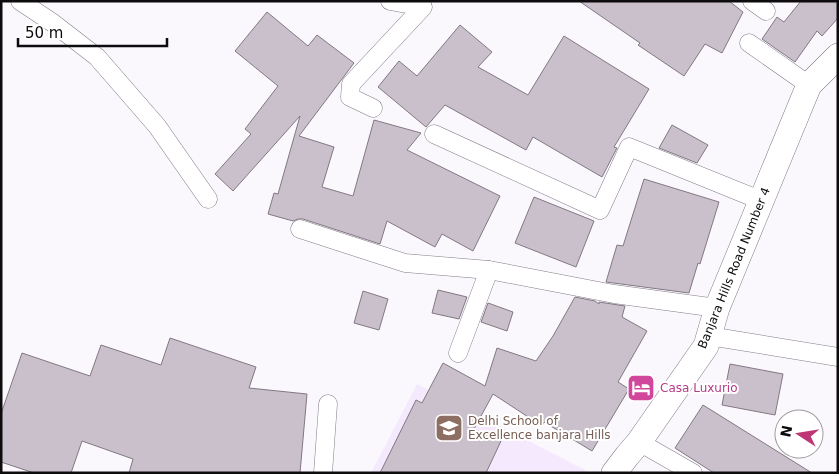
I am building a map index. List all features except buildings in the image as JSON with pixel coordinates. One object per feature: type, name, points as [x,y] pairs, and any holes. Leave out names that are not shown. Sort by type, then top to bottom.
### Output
[{"type":"street","points":[[20,1],[53,23],[97,57],[157,126],[208,199]]},
{"type":"street","points":[[390,1],[426,4]]},
{"type":"street","points":[[373,108],[350,97],[351,84],[426,4]]},
{"type":"street","points":[[749,43],[809,85]]},
{"type":"street","name":"Banjara Hills Road Number 4","points":[[614,473],[639,442],[706,346],[717,308],[809,85],[838,56]]},
{"type":"street","points":[[434,134],[600,210],[629,147],[762,201]]},
{"type":"street","points":[[300,228],[405,262],[489,270],[614,294],[717,308]]},
{"type":"street","points":[[458,353],[489,270]]},
{"type":"street","points":[[708,336],[838,357]]},
{"type":"street","points":[[323,473],[328,404]]},
{"type":"street","points":[[639,442],[692,473]]},
{"type":"shaded area","name":"Delhi School of Excellence banjara Hills","points":[[417,384],[591,473],[371,473]]},
{"type":"place","name":"Casa Luxurio","points":[[641,388]]},
{"type":"place","name":"Delhi School of Excellence banjara Hills","points":[[449,428]]}]
